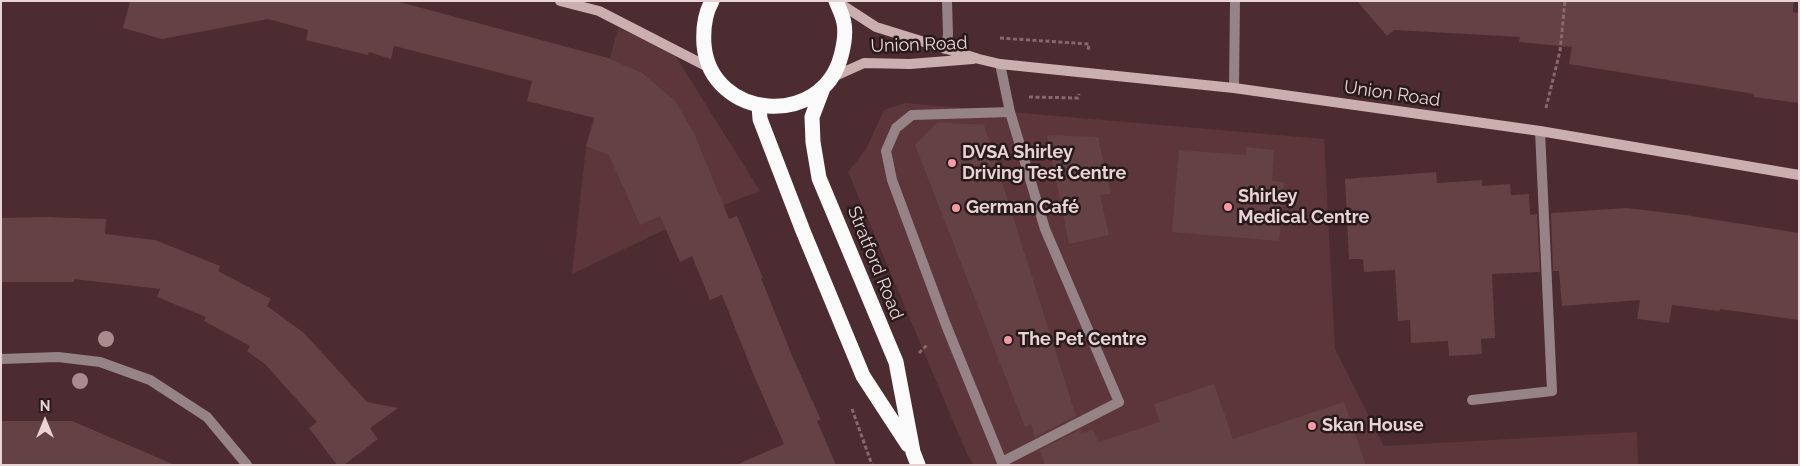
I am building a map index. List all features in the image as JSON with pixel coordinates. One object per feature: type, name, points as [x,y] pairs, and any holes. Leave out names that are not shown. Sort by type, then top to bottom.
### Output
[{"type":"highway","points":[[712,1],[703,30],[705,56],[710,68],[723,86],[741,100],[759,106],[783,107],[807,100],[828,83]]},
{"type":"highway","name":"Stratford Road","points":[[836,1],[844,22],[845,41],[838,68],[828,83],[812,117],[813,142],[819,178],[896,362],[915,458]]},
{"type":"highway","name":"Stratford Road","points":[[759,106],[760,119],[803,231],[863,376],[915,458]]},
{"type":"street","points":[[560,1],[600,11],[710,68]]},
{"type":"street","name":"Union Road","points":[[836,1],[876,27],[1000,64],[1234,88],[1540,131],[1799,175]]},
{"type":"street","points":[[945,49],[948,35],[947,1]]},
{"type":"street","points":[[1234,88],[1235,1]]},
{"type":"street","name":"Union Road","points":[[828,83],[864,63],[910,64],[979,59]]},
{"type":"street","points":[[1000,64],[1010,112],[1045,229],[1119,402],[1002,463],[946,325],[892,180],[886,151],[896,128],[912,115],[1010,112]]},
{"type":"street","points":[[1472,400],[1552,391],[1540,131]]},
{"type":"street","points":[[1,359],[58,357],[100,362],[150,380],[207,417],[247,465]]},
{"type":"path","points":[[1540,131],[1560,51],[1566,1]]},
{"type":"path","points":[[995,38],[1089,44],[1078,98],[1014,97],[1010,112]]},
{"type":"shaded area","points":[[618,28],[673,52],[760,191],[687,219],[572,274],[586,146]]},
{"type":"shaded area","points":[[905,103],[1324,139],[1335,349],[1384,446],[1637,432],[1638,465],[974,465],[967,454],[848,172],[866,149],[884,110]]},
{"type":"building","points":[[130,1],[396,1],[608,58],[642,73],[675,101],[694,133],[729,219],[737,216],[793,358],[821,420],[817,421],[836,465],[736,465],[784,444],[722,295],[710,300],[692,256],[680,262],[660,216],[640,225],[609,155],[586,146],[595,118],[527,101],[532,81],[394,46],[391,59],[369,52],[368,55],[306,40],[308,30],[268,19],[162,39],[123,28]]},
{"type":"building","points":[[1357,1],[1794,1],[1793,12],[1799,13],[1799,103],[1754,97],[1754,94],[1569,64],[1572,47],[1519,42],[1520,37],[1394,30],[1387,36]]},
{"type":"building","points":[[938,122],[984,125],[1076,416],[1035,437],[1031,424],[1025,427],[915,145]]},
{"type":"building","points":[[1047,135],[1098,137],[1111,194],[1100,195],[1109,235],[1069,244]]},
{"type":"building","name":"Shirley Medical Centre","points":[[1246,147],[1274,150],[1272,181],[1284,182],[1279,241],[1172,232],[1179,150],[1246,155]]},
{"type":"building","points":[[1436,172],[1437,183],[1482,180],[1482,186],[1510,184],[1511,195],[1529,194],[1530,215],[1537,214],[1540,272],[1492,274],[1495,338],[1481,339],[1482,354],[1449,356],[1448,341],[1411,343],[1410,320],[1398,321],[1395,270],[1364,272],[1363,259],[1349,259],[1345,179]]},
{"type":"building","points":[[1627,208],[1799,233],[1799,320],[1720,309],[1719,311],[1672,305],[1669,323],[1637,319],[1640,300],[1562,306],[1559,271],[1553,271],[1551,213]]},
{"type":"building","points":[[1,218],[106,219],[105,234],[155,240],[220,266],[218,271],[271,299],[267,306],[304,333],[367,402],[398,408],[370,428],[378,439],[344,465],[337,465],[309,428],[317,422],[265,364],[247,351],[250,346],[204,321],[206,317],[157,297],[160,289],[74,279],[74,282],[1,282]]},
{"type":"building","name":"Skan House","points":[[1214,384],[1233,439],[1344,402],[1366,465],[1045,465],[1040,450],[1081,429],[1082,433],[1093,429],[1098,442],[1160,422],[1154,404]]},
{"type":"building","points":[[1,421],[72,421],[175,465],[1,465]]},
{"type":"place","name":"DVSA Shirley Driving Test Centre","points":[[952,163]]},
{"type":"place","name":"Shirley Medical Centre","points":[[1228,207]]},
{"type":"place","name":"German Café","points":[[956,208]]},
{"type":"place","name":"The Pet Centre","points":[[1008,340]]},
{"type":"place","name":"Skan House","points":[[1312,426]]}]
